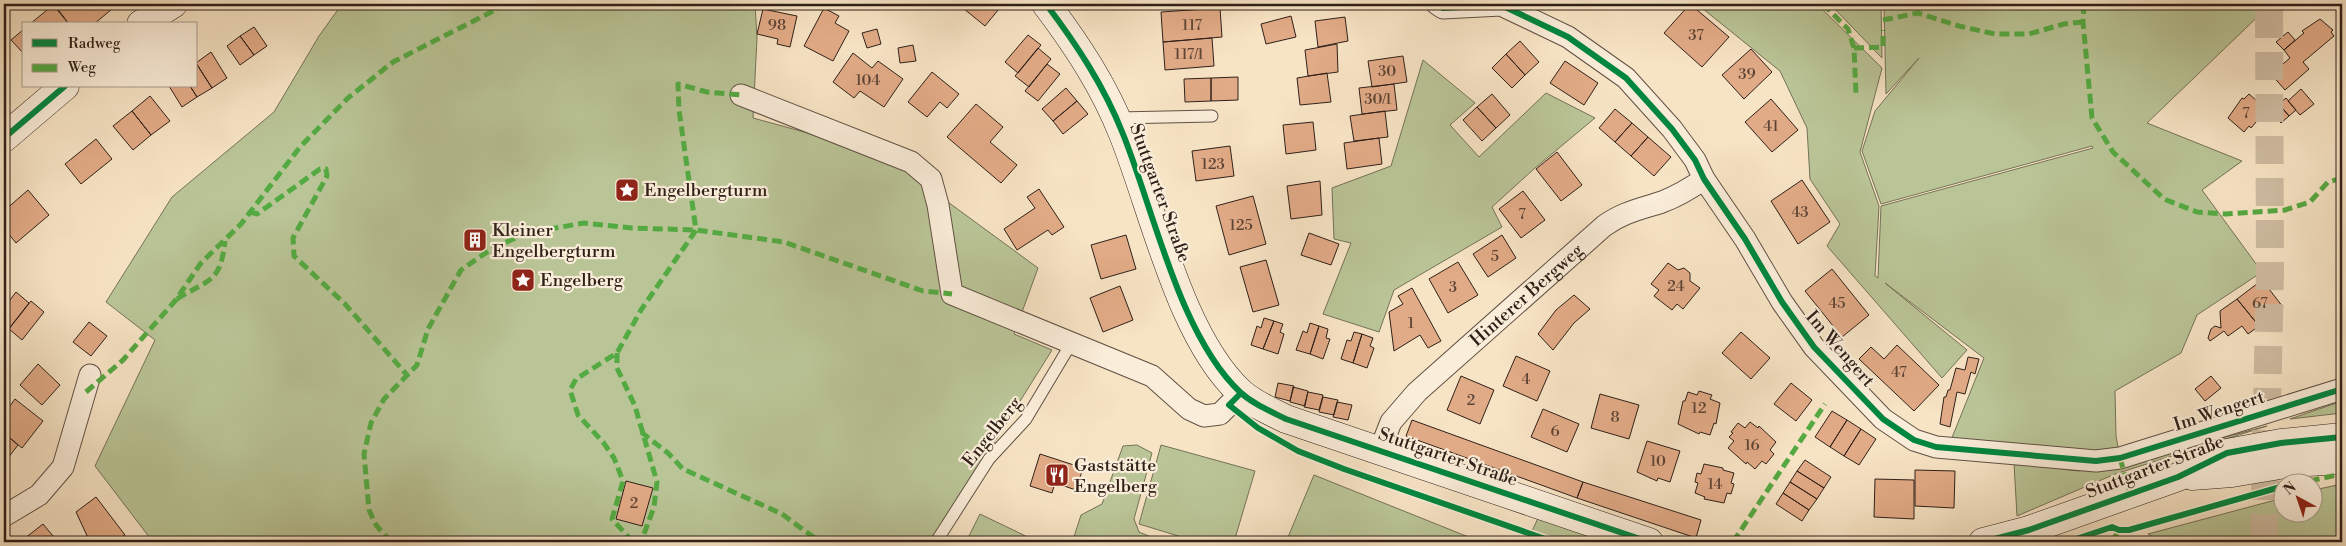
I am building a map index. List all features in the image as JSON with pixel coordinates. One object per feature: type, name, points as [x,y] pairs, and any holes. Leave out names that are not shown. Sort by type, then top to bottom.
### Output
[{"type":"main road","points":[[144,22],[173,4]]},
{"type":"main road","name":"Stuttgarter Straße","points":[[1046,4],[1072,38],[1100,83],[1116,118],[1187,308],[1203,344],[1216,365],[1241,393],[1263,408],[1286,418],[1649,542]]},
{"type":"main road","points":[[4,138],[63,88]]},
{"type":"main road","name":"Stuttgarter Straße","points":[[1983,542],[2030,536],[2227,454],[2281,442],[2342,438]]},
{"type":"main road","name":"Stuttgarter Straße","points":[[2178,476],[2232,473],[2291,463],[2342,460]]},
{"type":"street","name":"Im Wengert","points":[[1437,4],[1443,8],[1501,5],[1568,37],[1626,78],[1672,129],[1695,160],[1704,179],[1745,240],[1782,302],[1814,347],[1883,419],[1914,440],[1936,447],[2096,461],[2120,458],[2342,389]]},
{"type":"street","points":[[741,95],[911,162],[931,179],[938,205],[952,294],[1152,376],[1189,409],[1204,416],[1220,414],[1241,393]]},
{"type":"street","name":"Hinterer Bergweg","points":[[1380,450],[1391,422],[1417,392],[1604,226],[1630,210],[1662,202],[1683,193],[1704,179]]},
{"type":"street","points":[[4,516],[39,496],[62,466],[90,375]]},
{"type":"lane","points":[[1116,118],[1212,116]]},
{"type":"lane","name":"Engelberg","points":[[936,542],[989,459],[1026,420],[1072,342]]},
{"type":"green space","points":[[342,4],[755,4],[757,38],[753,118],[881,153],[1038,268],[1014,334],[1052,350],[932,542],[153,542],[95,466],[155,340],[106,302],[172,197],[274,112],[319,36]]},
{"type":"green space","points":[[1697,4],[1817,4],[1882,68],[1860,152],[1879,206],[1875,276],[1878,278],[1881,206],[2093,148],[2092,146],[1881,204],[1862,151],[1875,111],[1919,58],[1886,94],[1884,4],[2271,4],[2147,123],[2242,161],[2202,190],[2262,272],[2197,315],[2181,353],[2115,391],[2116,436],[2120,458],[1949,445],[1984,358],[1885,283],[1967,350],[1942,378],[1827,246],[1840,224],[1810,179],[1807,128],[1780,71]]},
{"type":"green space","points":[[1830,4],[1881,4],[1882,58]]},
{"type":"green space","points":[[1423,60],[1475,103],[1450,125],[1479,157],[1546,93],[1595,118],[1492,207],[1502,227],[1394,290],[1379,332],[1323,314],[1351,243],[1334,239],[1332,188],[1391,166]]},
{"type":"green space","points":[[2342,401],[2342,413],[2290,419]]},
{"type":"green space","points":[[2267,426],[2115,474],[2017,516],[2014,463],[2078,471],[2115,466]]},
{"type":"green space","points":[[1137,445],[1152,453],[1134,519],[1139,532],[1163,542],[1076,542],[1073,540],[1081,515],[1102,504],[1123,446]]},
{"type":"green space","points":[[1161,445],[1255,471],[1234,542],[1198,542],[1139,524]]},
{"type":"green space","points":[[1314,475],[1481,542],[1286,542]]},
{"type":"green space","points":[[2342,484],[2342,542],[2161,542],[2148,534],[2274,500],[2274,524],[2324,524],[2324,488]]},
{"type":"green space","points":[[980,514],[1038,542],[966,542]]},
{"type":"green space","points":[[1539,516],[1614,542],[1527,542]]},
{"type":"building","points":[[54,4],[118,4],[96,22],[68,22]]},
{"type":"building","points":[[958,4],[1003,4],[985,26]]},
{"type":"building","points":[[1690,4],[1729,37],[1702,67],[1664,33]]},
{"type":"building","points":[[53,5],[67,22],[32,22]]},
{"type":"building","points":[[824,8],[839,16],[835,23],[849,31],[833,61],[804,46]]},
{"type":"building","points":[[1220,8],[1222,37],[1163,42],[1161,12]]},
{"type":"building","points":[[763,9],[797,16],[790,47],[777,44],[778,39],[757,34]]},
{"type":"building","points":[[1291,16],[1296,37],[1266,44],[1261,24]]},
{"type":"building","points":[[1345,17],[1348,41],[1318,47],[1315,21]]},
{"type":"building","points":[[2320,19],[2333,30],[2331,32],[2334,36],[2303,62],[2309,69],[2285,90],[2271,74],[2290,58],[2284,50],[2304,33],[2302,31]]},
{"type":"building","points":[[254,27],[267,46],[254,55],[240,36]]},
{"type":"building","points":[[877,29],[881,44],[867,48],[862,33]]},
{"type":"building","points":[[22,31],[22,52],[11,40]]},
{"type":"building","points":[[2288,32],[2295,40],[2284,50],[2276,42]]},
{"type":"building","points":[[1028,35],[1041,45],[1018,73],[1005,62]]},
{"type":"building","points":[[240,36],[254,55],[240,65],[227,46]]},
{"type":"building","points":[[1212,38],[1214,66],[1165,70],[1163,42]]},
{"type":"building","points":[[1520,41],[1539,62],[1525,75],[1506,54]]},
{"type":"building","points":[[1337,44],[1338,72],[1308,76],[1305,50]]},
{"type":"building","points":[[913,45],[916,61],[900,63],[898,48]]},
{"type":"building","points":[[1038,48],[1051,59],[1029,87],[1015,76]]},
{"type":"building","points":[[1751,49],[1772,72],[1744,99],[1722,75]]},
{"type":"building","points":[[211,52],[227,78],[212,88],[198,66],[198,62]]},
{"type":"building","points":[[853,53],[872,68],[878,61],[903,79],[884,107],[860,91],[854,98],[833,82]]},
{"type":"building","points":[[1506,54],[1525,75],[1512,88],[1492,68]]},
{"type":"building","points":[[1403,56],[1407,82],[1372,87],[1368,61]]},
{"type":"building","points":[[1565,61],[1598,83],[1584,105],[1550,83]]},
{"type":"building","points":[[1047,64],[1060,74],[1038,101],[1025,91]]},
{"type":"building","points":[[198,66],[212,88],[197,97],[191,88],[198,88]]},
{"type":"building","points":[[932,72],[959,94],[947,108],[940,102],[927,117],[908,102]]},
{"type":"building","points":[[1327,73],[1331,102],[1300,105],[1297,78]]},
{"type":"building","points":[[1238,77],[1238,100],[1211,101],[1211,78]]},
{"type":"building","points":[[1211,78],[1211,101],[1185,102],[1184,79]]},
{"type":"building","points":[[1394,84],[1397,110],[1362,114],[1359,88]]},
{"type":"building","points":[[170,88],[191,88],[197,97],[182,107]]},
{"type":"building","points":[[1066,88],[1077,101],[1053,121],[1042,109]]},
{"type":"building","points":[[2301,89],[2314,104],[2300,115],[2288,101]]},
{"type":"building","points":[[1492,94],[1510,115],[1496,128],[1477,107]]},
{"type":"building","points":[[2249,94],[2265,108],[2260,114],[2262,115],[2251,128],[2249,126],[2244,132],[2228,118],[2242,98],[2244,99]]},
{"type":"building","points":[[150,96],[170,121],[151,135],[132,111]]},
{"type":"building","points":[[2286,98],[2296,110],[2289,116],[2279,104]]},
{"type":"building","points":[[1771,99],[1798,130],[1772,152],[1745,122]]},
{"type":"building","points":[[1077,101],[1088,114],[1063,134],[1053,121]]},
{"type":"building","points":[[2276,101],[2289,116],[2281,123],[2268,108]]},
{"type":"building","points":[[976,104],[1003,127],[990,142],[1017,165],[1001,183],[947,137]]},
{"type":"building","points":[[1477,107],[1496,128],[1482,141],[1463,120]]},
{"type":"building","points":[[1615,109],[1632,123],[1615,142],[1599,128]]},
{"type":"building","points":[[132,111],[151,135],[133,150],[113,126]]},
{"type":"building","points":[[1385,111],[1388,137],[1354,141],[1350,116]]},
{"type":"building","points":[[1313,122],[1316,150],[1286,154],[1283,125]]},
{"type":"building","points":[[1632,123],[1648,137],[1631,156],[1615,142]]},
{"type":"building","points":[[1648,137],[1671,157],[1654,176],[1631,156]]},
{"type":"building","points":[[1379,138],[1382,164],[1347,169],[1344,143]]},
{"type":"building","points":[[96,139],[112,159],[81,184],[65,164]]},
{"type":"building","points":[[1230,146],[1234,176],[1196,181],[1192,151]]},
{"type":"building","points":[[1557,152],[1582,185],[1561,201],[1536,169]]},
{"type":"building","points":[[1802,180],[1830,222],[1798,244],[1771,201]]},
{"type":"building","points":[[1320,181],[1322,215],[1291,219],[1287,186]]},
{"type":"building","points":[[1039,189],[1064,227],[1052,235],[1048,230],[1017,250],[1004,229],[1035,208],[1027,197]]},
{"type":"building","points":[[28,190],[49,215],[16,243],[4,228],[4,211]]},
{"type":"building","points":[[1523,191],[1545,220],[1521,238],[1499,209]]},
{"type":"building","points":[[1253,196],[1266,244],[1229,255],[1216,206]]},
{"type":"building","points":[[1309,233],[1339,244],[1331,265],[1301,255]]},
{"type":"building","name":"Kleiner Engelbergturm","points":[[473,235],[477,235],[480,240],[477,245],[473,245],[470,242],[470,238]]},
{"type":"building","points":[[1126,235],[1136,269],[1101,279],[1091,245]]},
{"type":"building","points":[[1502,235],[1516,258],[1488,277],[1473,254]]},
{"type":"building","points":[[1266,260],[1279,305],[1253,312],[1240,267]]},
{"type":"building","points":[[1458,262],[1478,295],[1448,313],[1429,279]]},
{"type":"building","points":[[1668,263],[1678,270],[1684,268],[1690,273],[1690,281],[1700,288],[1683,309],[1677,304],[1672,310],[1654,296],[1659,290],[1651,284]]},
{"type":"building","points":[[1832,269],[1869,315],[1842,337],[1805,291]]},
{"type":"building","points":[[2262,280],[2283,307],[2259,326],[2237,299]]},
{"type":"building","points":[[1120,286],[1133,320],[1103,332],[1090,298]]},
{"type":"building","points":[[1412,288],[1441,341],[1428,348],[1420,335],[1394,351],[1389,312],[1403,304],[1398,296]]},
{"type":"building","points":[[16,292],[29,303],[7,331],[4,329],[4,308]]},
{"type":"building","points":[[1574,295],[1590,309],[1574,323],[1553,350],[1538,334],[1556,310]]},
{"type":"building","points":[[2237,299],[2259,326],[2248,334],[2242,326],[2228,336],[2224,331],[2210,341],[2208,338],[2211,329],[2215,326],[2221,328],[2220,311]]},
{"type":"building","points":[[31,301],[44,312],[22,340],[9,329]]},
{"type":"building","points":[[1264,318],[1274,321],[1263,349],[1251,345],[1257,326],[1261,328]]},
{"type":"building","points":[[1274,321],[1283,324],[1280,332],[1284,334],[1278,354],[1263,349]]},
{"type":"building","points":[[89,322],[107,336],[91,356],[73,342]]},
{"type":"building","points":[[1310,323],[1319,326],[1310,354],[1296,350],[1303,331],[1307,333]]},
{"type":"building","points":[[1319,326],[1328,329],[1326,338],[1330,339],[1323,359],[1310,354]]},
{"type":"building","points":[[1354,332],[1362,334],[1353,363],[1341,359],[1347,340],[1351,341]]},
{"type":"building","points":[[1741,332],[1770,358],[1751,379],[1722,353]]},
{"type":"building","points":[[1362,334],[1373,338],[1370,346],[1374,348],[1367,368],[1353,363]]},
{"type":"building","points":[[1897,345],[1939,385],[1914,411],[1859,359],[1871,347],[1884,359]]},
{"type":"building","points":[[1516,356],[1550,371],[1537,401],[1503,386]]},
{"type":"building","points":[[1968,357],[1979,359],[1975,374],[1971,372],[1965,394],[1957,392],[1950,427],[1940,424],[1944,397],[1946,397],[1948,390],[1950,390],[1956,368],[1965,370]]},
{"type":"building","points":[[38,364],[60,385],[42,405],[20,385]]},
{"type":"building","points":[[1461,376],[1494,390],[1480,424],[1447,410]]},
{"type":"building","points":[[2211,376],[2221,388],[2205,401],[2195,389]]},
{"type":"building","points":[[1278,383],[1294,386],[1290,401],[1275,397]]},
{"type":"building","points":[[1791,383],[1812,400],[1796,421],[1774,404]]},
{"type":"building","points":[[1293,387],[1308,391],[1305,406],[1290,402]]},
{"type":"building","points":[[1699,391],[1712,395],[1710,399],[1720,403],[1716,424],[1714,423],[1710,435],[1700,432],[1699,434],[1678,424],[1683,401],[1685,401],[1688,392],[1697,395]]},
{"type":"building","points":[[1308,392],[1323,395],[1319,410],[1304,407]]},
{"type":"building","points":[[1600,394],[1639,405],[1629,439],[1591,428]]},
{"type":"building","points":[[1323,397],[1338,400],[1334,415],[1319,412]]},
{"type":"building","points":[[15,399],[43,421],[22,448],[4,433],[4,414]]},
{"type":"building","points":[[1337,402],[1352,405],[1348,420],[1333,417]]},
{"type":"building","points":[[1543,409],[1579,424],[1567,452],[1531,437]]},
{"type":"building","points":[[1832,411],[1847,420],[1830,447],[1815,437]]},
{"type":"building","points":[[1412,420],[1583,482],[1577,498],[1406,436]]},
{"type":"building","points":[[1847,420],[1861,429],[1844,456],[1830,447]]},
{"type":"building","points":[[1750,422],[1758,428],[1759,426],[1776,442],[1770,450],[1774,454],[1766,464],[1762,461],[1755,469],[1747,462],[1746,464],[1728,448],[1734,441],[1729,437],[1733,433],[1731,432],[1738,423],[1745,428]]},
{"type":"building","points":[[1861,429],[1876,439],[1859,465],[1844,456]]},
{"type":"building","points":[[4,433],[18,445],[4,463]]},
{"type":"building","points":[[1647,441],[1680,451],[1670,482],[1658,478],[1657,481],[1637,472]]},
{"type":"building","name":"Gaststätte Engelberg","points":[[1040,454],[1083,468],[1076,490],[1055,483],[1052,493],[1030,486]]},
{"type":"building","points":[[1805,460],[1831,477],[1824,488],[1797,471]]},
{"type":"building","points":[[1704,464],[1723,468],[1723,470],[1734,473],[1731,483],[1734,484],[1731,494],[1727,493],[1724,503],[1704,499],[1705,497],[1695,493],[1698,483],[1695,482],[1697,473],[1701,474]]},
{"type":"building","points":[[1915,470],[1955,471],[1954,508],[1915,506]]},
{"type":"building","points":[[1797,471],[1824,488],[1817,499],[1790,482]]},
{"type":"building","points":[[1875,479],[1914,480],[1914,519],[1874,517]]},
{"type":"building","points":[[626,481],[653,488],[642,526],[616,519]]},
{"type":"building","points":[[1583,482],[1701,520],[1696,538],[1577,498]]},
{"type":"building","points":[[1790,482],[1817,499],[1809,510],[1783,493]]},
{"type":"building","points":[[1783,493],[1809,510],[1802,521],[1776,504]]},
{"type":"building","points":[[96,497],[125,535],[114,542],[90,542],[76,512]]},
{"type":"building","points":[[43,524],[58,542],[20,542]]},
{"type":"tunnel","points":[[2264,542],[2270,273],[2269,4]]},
{"type":"marked path","points":[[86,392],[123,360],[175,301],[201,263],[241,224],[300,147],[348,98],[393,62],[507,4]]},
{"type":"marked path","points":[[1823,4],[1848,29],[1854,48],[1856,95]]},
{"type":"marked path","points":[[2084,4],[2083,22],[2092,118],[2113,152],[2164,199],[2197,212],[2226,214],[2285,210],[2310,202],[2328,182],[2342,178]]},
{"type":"marked path","points":[[1883,20],[1918,13],[1959,26],[1995,34],[2029,34],[2064,24],[2083,22]]},
{"type":"marked path","points":[[1854,48],[1883,47],[1883,30]]},
{"type":"marked path","points":[[633,542],[612,519],[623,481],[614,458],[603,442],[578,415],[570,390],[576,379],[617,353],[641,310],[696,230],[679,110],[678,84],[707,92],[741,95]]},
{"type":"marked path","points":[[250,212],[257,214],[320,169],[326,169],[327,176],[293,238],[294,256],[345,304],[407,375]]},
{"type":"marked path","points":[[391,542],[376,525],[369,510],[364,454],[371,423],[384,399],[417,365],[428,329],[461,270],[493,248],[527,233],[584,223],[632,228],[696,230],[784,242],[923,291],[952,294]]},
{"type":"marked path","points":[[177,299],[212,278],[220,265],[225,241]]},
{"type":"marked path","points":[[617,353],[617,368],[635,406],[657,482],[654,507],[641,542]]},
{"type":"marked path","points":[[1733,542],[1825,404]]},
{"type":"marked path","points":[[641,432],[668,453],[683,469],[782,514],[820,542]]},
{"type":"marked path","points":[[2120,458],[2130,493]]},
{"type":"marked path","points":[[2324,478],[2342,474]]},
{"type":"marked path","points":[[2112,542],[2119,530]]},
{"type":"cycle path","points":[[1046,4],[1079,50],[1116,116],[1185,306],[1201,339],[1219,368],[1240,392],[1256,404],[1286,419],[1649,542]]},
{"type":"cycle path","points":[[1437,4],[1443,8],[1501,5],[1568,37],[1626,78],[1672,129],[1695,160],[1704,179],[1745,239],[1782,302],[1814,347],[1883,419],[1914,440],[1936,447],[2096,461],[2120,458],[2342,389]]},
{"type":"cycle path","points":[[4,138],[63,88]]},
{"type":"cycle path","points":[[1241,393],[1229,405],[1258,428],[1298,451],[1344,469],[1554,542]]},
{"type":"cycle path","points":[[1983,542],[2029,530],[2178,477],[2227,453],[2281,443],[2342,437]]},
{"type":"cycle path","points":[[2067,542],[2112,527],[2119,530],[2129,530],[2274,489]]},
{"type":"place","name":"Engelbergturm","points":[[627,190]]},
{"type":"place","name":"Kleiner Engelbergturm","points":[[475,240]]},
{"type":"place","name":"Engelberg","points":[[523,280]]},
{"type":"place","name":"Gaststätte Engelberg","points":[[1057,475]]}]
